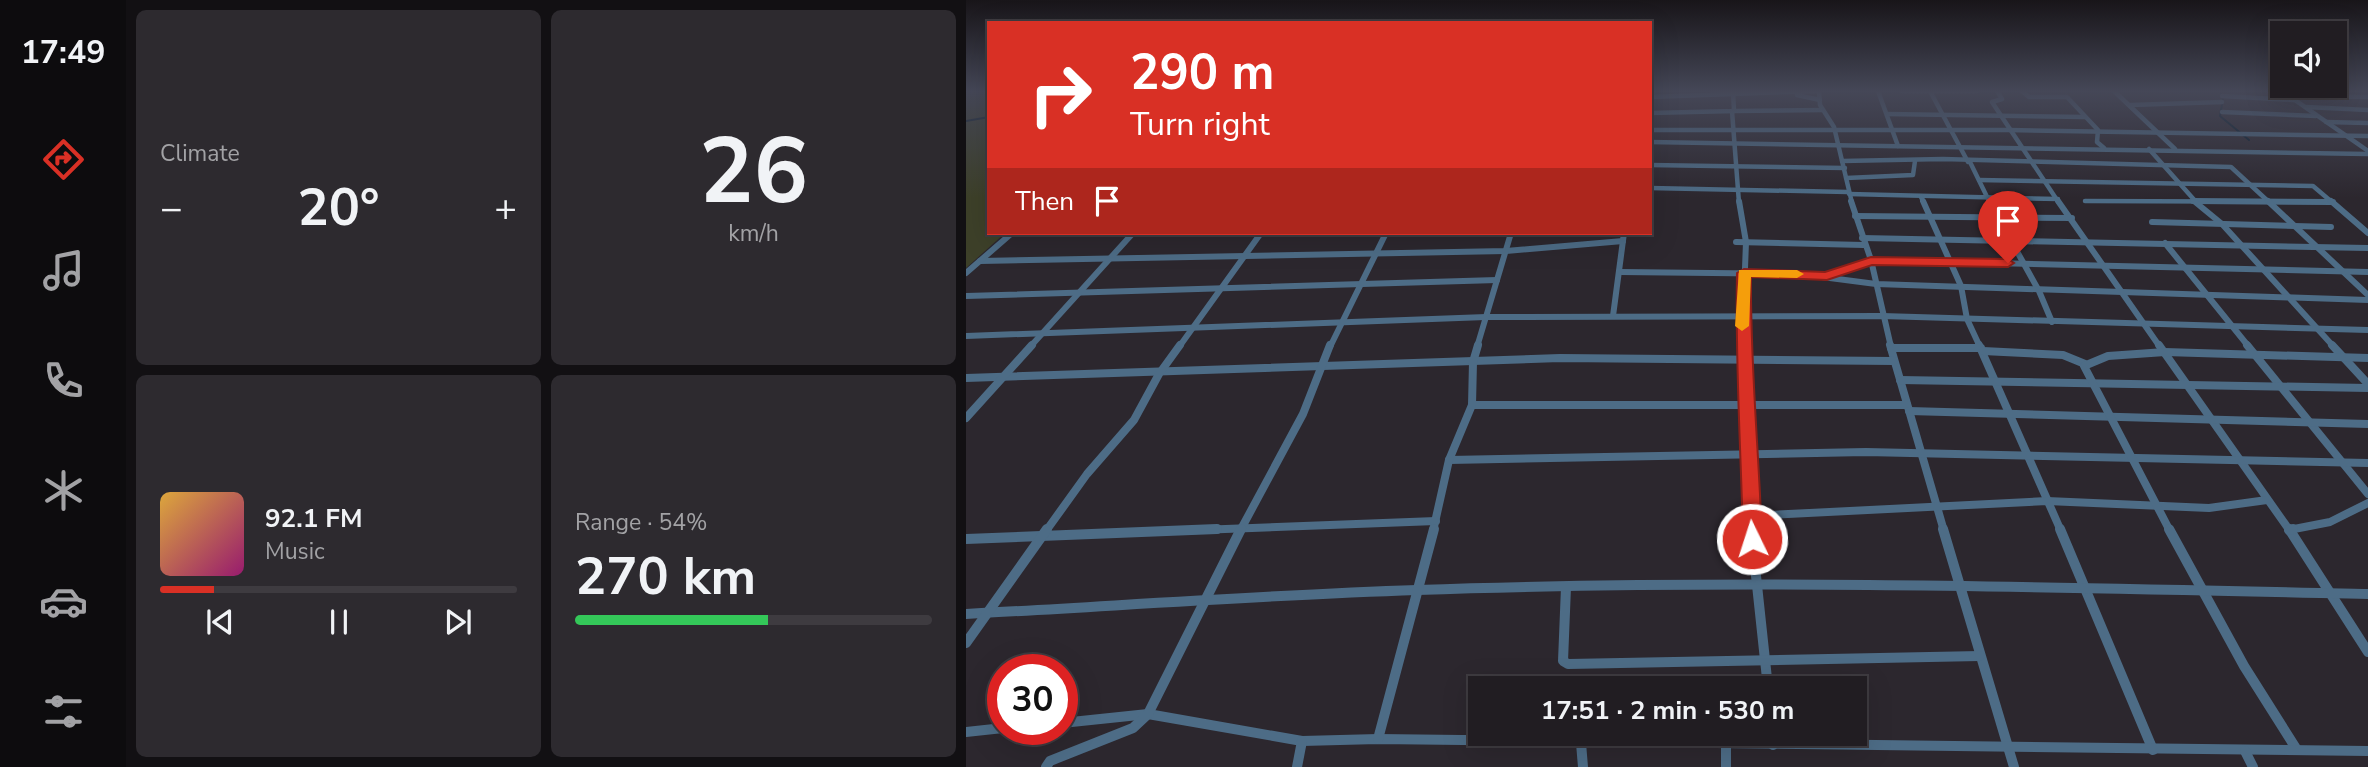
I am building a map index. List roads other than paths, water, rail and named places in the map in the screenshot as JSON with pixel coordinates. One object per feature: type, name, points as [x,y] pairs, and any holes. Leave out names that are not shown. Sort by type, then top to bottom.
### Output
[{"type":"street","points":[[1834,127],[1849,193],[1871,261],[1899,380],[2014,767]]},
{"type":"street","points":[[1652,130],[1834,127],[2155,130],[2368,136]]},
{"type":"street","points":[[2006,127],[2125,292],[2142,324],[2165,352],[2289,530],[2368,652]]},
{"type":"street","points":[[2095,127],[2098,130],[2097,142],[2104,148]]},
{"type":"street","points":[[2152,127],[2175,149]]},
{"type":"street","points":[[2332,127],[2368,153]]},
{"type":"street","points":[[1893,128],[1898,146]]},
{"type":"street","points":[[1732,129],[1737,190],[1746,242],[1742,360],[1748,404],[1750,516],[1767,676]]},
{"type":"street","points":[[1952,129],[1990,198],[2009,241],[2039,290],[2052,322]]},
{"type":"street","points":[[1652,142],[2368,153]]},
{"type":"street","points":[[2149,149],[2193,200],[2242,246],[2368,386]]},
{"type":"street","points":[[1842,161],[1943,159],[1969,162],[2231,167],[2319,248],[2368,298]]},
{"type":"street","points":[[1846,177],[1913,175],[1915,161]]},
{"type":"street","points":[[1652,165],[1845,168]]},
{"type":"street","points":[[1979,180],[2313,186],[2368,233]]},
{"type":"street","points":[[1652,188],[2058,199]]},
{"type":"street","points":[[1921,197],[1961,286],[1967,319],[2012,416],[2153,750]]},
{"type":"street","points":[[2085,201],[2334,202]]},
{"type":"street","points":[[1856,216],[2072,218]]},
{"type":"street","points":[[2152,222],[2331,227]]},
{"type":"street","points":[[966,273],[1010,235]]},
{"type":"street","points":[[966,418],[1000,377],[1045,333],[1131,235]]},
{"type":"street","points":[[966,643],[1087,474],[1134,420],[1159,374],[1260,235]]},
{"type":"street","points":[[1046,767],[1050,761],[1133,728],[1148,715],[1272,465],[1303,414],[1339,323],[1385,235]]},
{"type":"street","points":[[1378,739],[1436,521],[1449,460],[1472,405],[1473,362],[1510,235]]},
{"type":"street","points":[[1613,316],[1624,235]]},
{"type":"street","points":[[1736,242],[1941,239],[2368,248]]},
{"type":"street","points":[[980,261],[1506,251],[1622,241]]},
{"type":"street","points":[[2165,243],[2368,494]]},
{"type":"street","points":[[1827,276],[1871,261],[2368,272]]},
{"type":"street","points":[[1619,272],[1827,276],[1876,284],[2039,290],[2368,298]]},
{"type":"street","points":[[966,296],[1497,280]]},
{"type":"street","points":[[966,336],[1486,317],[1613,316],[1882,316],[2368,330]]},
{"type":"street","points":[[1891,348],[1982,349],[2063,355],[2085,364],[2108,356],[2165,352],[2258,357],[2368,358]]},
{"type":"street","points":[[966,378],[1159,374],[1560,358],[1894,360]]},
{"type":"street","points":[[2085,364],[2083,369],[2109,419],[2205,590],[2244,666],[2297,750]]},
{"type":"street","points":[[1899,380],[2368,386]]},
{"type":"street","points":[[1472,405],[1748,404],[1908,408],[2012,416],[2368,424]]},
{"type":"street","points":[[1449,460],[1920,452],[2368,463]]},
{"type":"street","points":[[1750,516],[1935,504],[2047,501],[2219,507],[2267,500]]},
{"type":"street","points":[[2289,530],[2326,526],[2347,517],[2368,503]]},
{"type":"street","points":[[966,539],[1436,521]]},
{"type":"street","points":[[966,614],[987,615],[1203,600],[1416,590],[1566,587],[1958,585],[2368,594]]},
{"type":"street","points":[[1566,587],[1562,650],[1563,661],[1568,664],[1980,656]]},
{"type":"street","points":[[1078,722],[1148,715],[1302,741],[1468,741]]},
{"type":"street","points":[[966,732],[987,730]]},
{"type":"street","points":[[1297,767],[1302,741]]},
{"type":"street","points":[[1867,743],[2008,748],[2368,751]]},
{"type":"street","points":[[1581,746],[1583,767]]},
{"type":"street","points":[[1726,746],[1727,767]]},
{"type":"street","points":[[2245,751],[2253,767]]},
{"type":"waterway","points":[[2233,127],[2249,140]]}]
